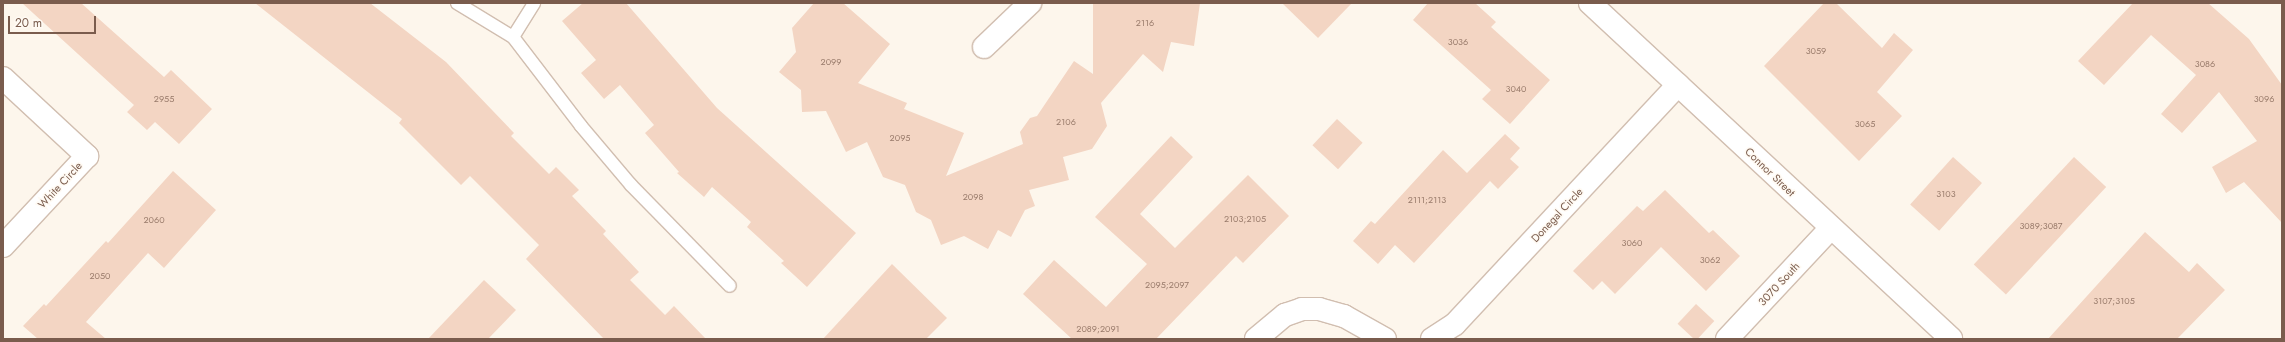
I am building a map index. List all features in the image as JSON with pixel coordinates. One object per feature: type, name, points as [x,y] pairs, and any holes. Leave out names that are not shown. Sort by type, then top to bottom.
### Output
[{"type":"street","points":[[984,47],[1030,3]]},
{"type":"street","name":"Connor Street","points":[[1590,3],[1830,229],[1951,339]]},
{"type":"street","name":"White Circle","points":[[3,78],[87,156],[3,246]]},
{"type":"street","name":"Donegal Circle","points":[[1432,339],[1455,324],[1678,85]]},
{"type":"street","name":"3070 South","points":[[1727,339],[1830,229]]},
{"type":"street","points":[[1256,339],[1285,315],[1302,309],[1319,309],[1344,316],[1385,339]]},
{"type":"lane","points":[[457,3],[513,37],[581,126],[631,185],[730,286]]},
{"type":"lane","points":[[513,37],[534,3]]},
{"type":"building","points":[[22,3],[81,3],[164,77],[171,70],[212,109],[179,144],[155,122],[147,130],[127,112],[134,105]]},
{"type":"building","points":[[255,3],[370,3],[446,62],[514,133],[511,136],[549,174],[556,167],[579,190],[572,196],[606,231],[603,234],[639,272],[630,280],[665,315],[674,306],[706,339],[604,339],[526,259],[539,245],[470,176],[461,185],[399,123],[402,119]]},
{"type":"building","points":[[583,3],[626,3],[717,108],[856,233],[807,287],[781,263],[784,261],[747,227],[751,222],[712,187],[704,197],[677,173],[679,172],[645,133],[654,125],[620,85],[604,99],[581,73],[596,60],[562,21]]},
{"type":"building","points":[[814,3],[843,3],[890,44],[858,83],[907,103],[904,109],[964,133],[946,176],[1023,144],[1020,132],[1030,118],[1037,116],[1074,61],[1093,74],[1093,3],[1200,3],[1194,46],[1171,42],[1163,72],[1143,54],[1101,103],[1107,126],[1092,149],[1063,157],[1069,180],[1029,190],[1035,206],[1025,210],[1011,237],[998,230],[988,249],[964,236],[941,245],[931,220],[916,212],[905,185],[883,177],[867,142],[846,152],[826,111],[802,112],[801,90],[779,72],[796,52],[792,28]]},
{"type":"building","points":[[1282,3],[1352,3],[1318,38]]},
{"type":"building","points":[[1428,3],[1475,3],[1496,22],[1491,27],[1550,80],[1510,124],[1482,99],[1491,90],[1413,20]]},
{"type":"building","points":[[1824,3],[1836,3],[1882,48],[1894,33],[1913,50],[1877,92],[1902,116],[1859,161],[1764,66]]},
{"type":"building","points":[[2133,3],[2208,3],[2249,39],[2282,85],[2282,223],[2244,182],[2226,193],[2212,167],[2257,141],[2219,92],[2182,133],[2161,114],[2196,75],[2151,35],[2104,85],[2078,61]]},
{"type":"building","points":[[1337,119],[1363,143],[1338,169],[1312,145]]},
{"type":"building","points":[[1505,134],[1520,148],[1510,159],[1519,167],[1498,189],[1490,181],[1414,263],[1395,245],[1378,264],[1353,241],[1371,221],[1375,224],[1443,150],[1467,173]]},
{"type":"building","points":[[1171,136],[1193,157],[1140,214],[1175,248],[1248,175],[1289,216],[1243,263],[1236,256],[1156,339],[1072,339],[1023,294],[1054,260],[1106,307],[1147,264],[1095,217]]},
{"type":"building","points":[[1953,157],[1982,183],[1939,231],[1910,205]]},
{"type":"building","points":[[2074,157],[2106,187],[2006,295],[1974,265]]},
{"type":"building","points":[[173,171],[216,210],[164,268],[148,253],[86,322],[106,339],[38,339],[23,326],[44,304],[46,306],[106,241],[108,243]]},
{"type":"building","points":[[1665,190],[1709,233],[1713,230],[1740,256],[1706,291],[1661,247],[1615,294],[1602,281],[1593,290],[1573,271],[1637,206],[1643,211]]},
{"type":"building","points":[[2145,232],[2189,272],[2197,263],[2225,290],[2177,339],[2048,339]]},
{"type":"building","points":[[892,264],[947,318],[926,339],[823,339]]},
{"type":"building","points":[[484,280],[516,310],[488,339],[428,339]]},
{"type":"building","points":[[1696,304],[1714,321],[1698,339],[1694,339],[1678,324]]}]
